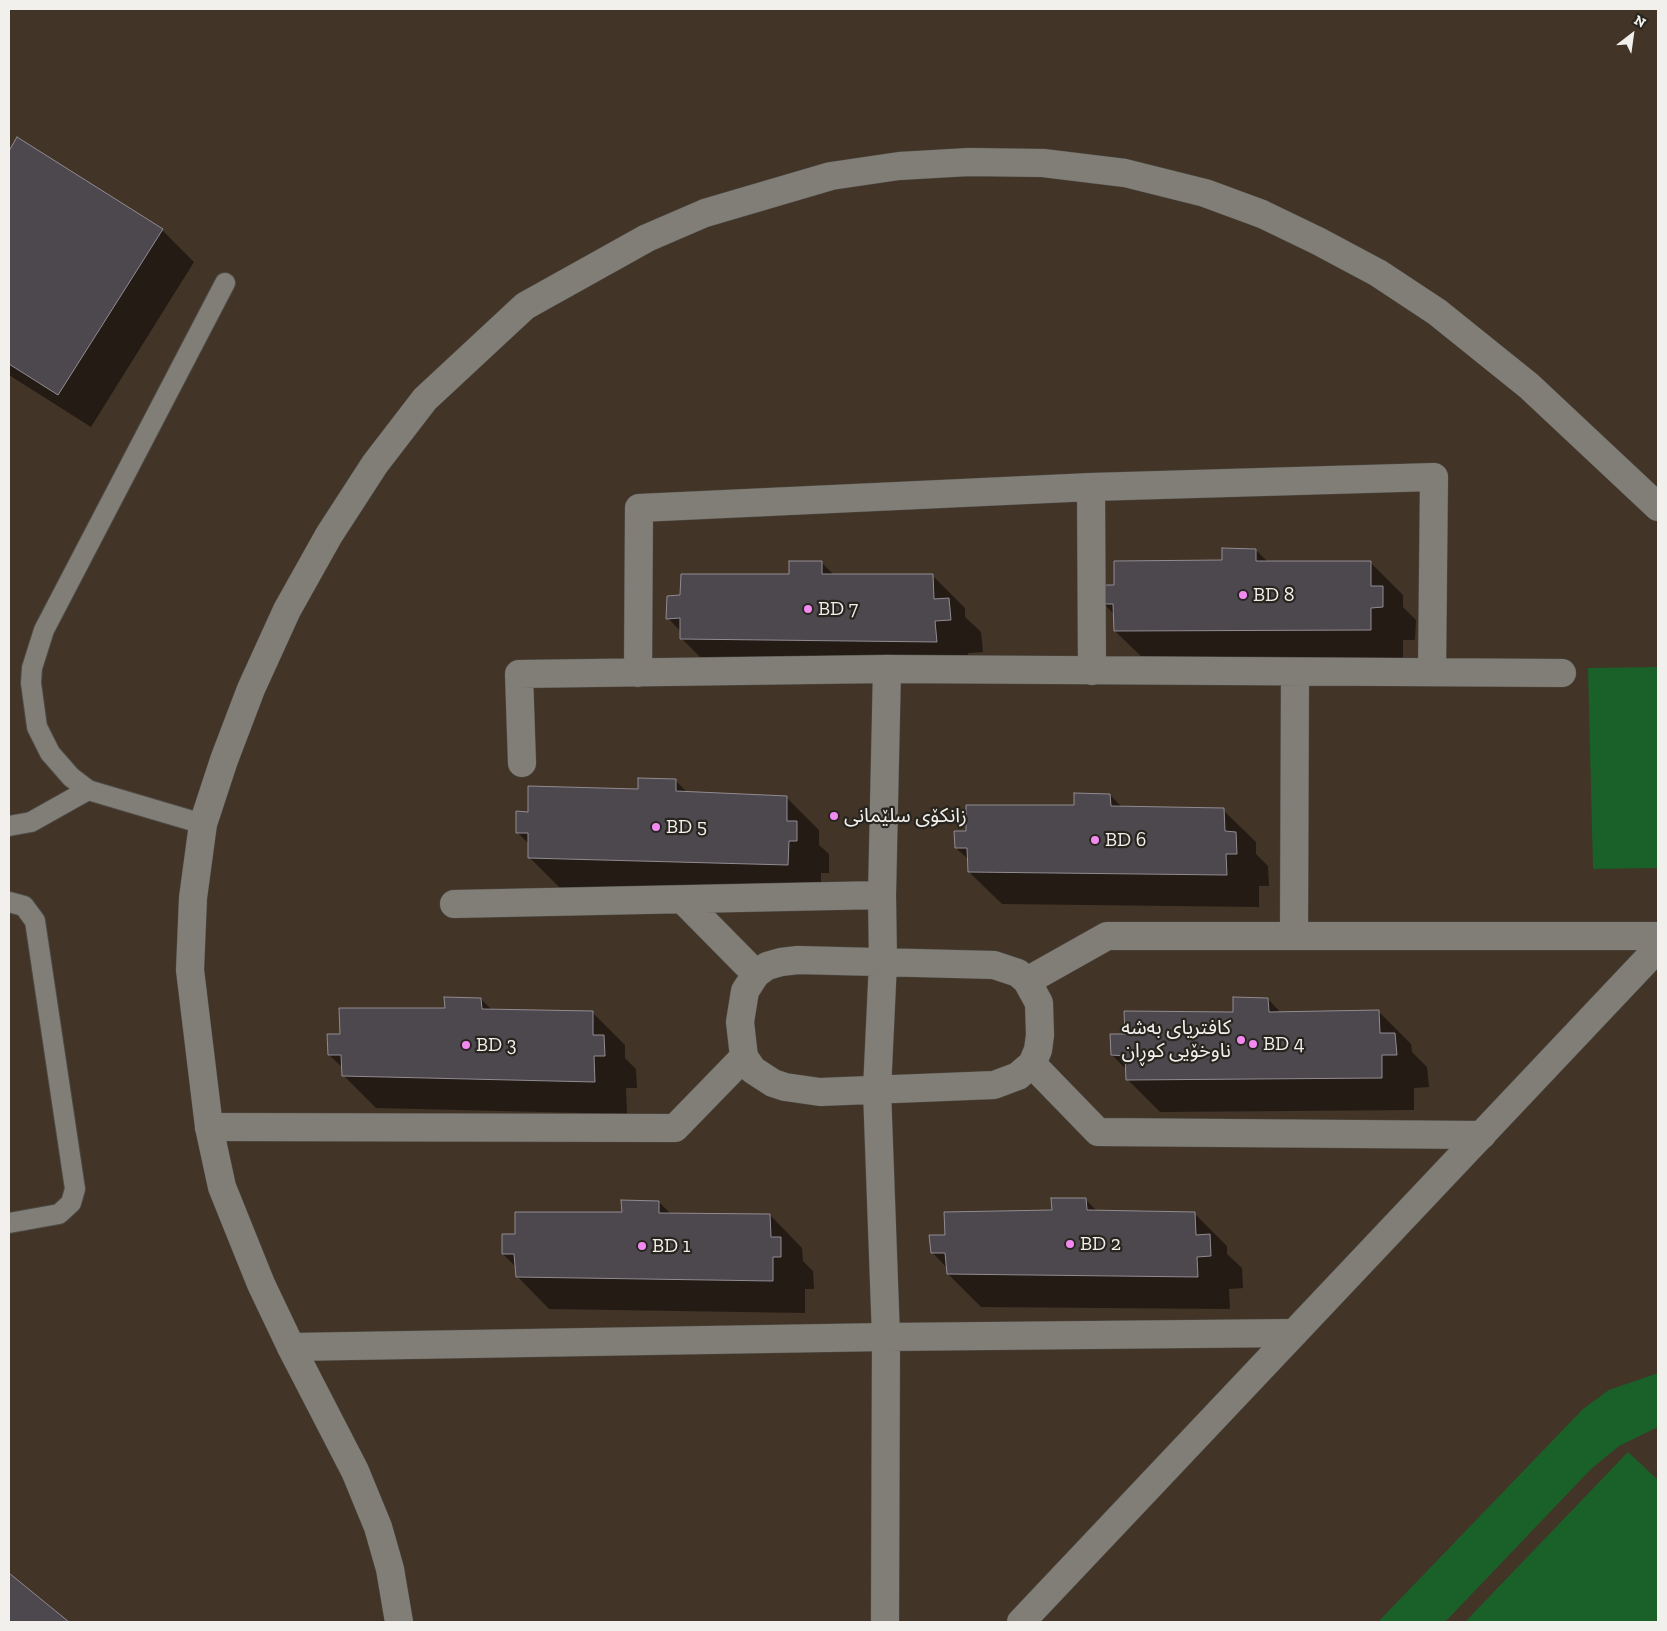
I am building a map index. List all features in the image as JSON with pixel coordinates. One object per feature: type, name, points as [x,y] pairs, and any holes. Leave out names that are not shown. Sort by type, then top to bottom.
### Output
[{"type":"street","points":[[399,1622],[390,1569],[374,1517],[355,1471],[261,1284],[222,1187],[209,1127],[190,970],[193,898],[203,824],[224,760],[251,689],[287,610],[329,535],[375,464],[425,399],[525,306],[586,270],[647,238],[705,213],[831,176],[899,166],[969,162],[1043,163],[1086,166],[1164,180],[1205,193],[1262,214],[1378,273],[1437,312],[1529,386],[1658,508]]},
{"type":"street","points":[[638,673],[640,508],[1091,487],[1434,477],[1432,672]]},
{"type":"street","points":[[1091,487],[1092,671]]},
{"type":"street","points":[[885,1622],[886,1337],[877,1090],[883,962],[882,895],[887,669]]},
{"type":"street","points":[[522,763],[519,674],[887,669],[1562,673]]},
{"type":"street","points":[[1294,936],[1295,672]]},
{"type":"street","points":[[454,904],[882,895]]},
{"type":"street","points":[[683,900],[756,974]]},
{"type":"street","points":[[1027,981],[1107,936],[1658,936]]},
{"type":"street","points":[[1021,1622],[1658,948]]},
{"type":"street","points":[[798,960],[883,962],[994,965],[1018,973],[1027,981],[1039,1003],[1038,1050],[1032,1064],[1018,1076],[994,1085],[820,1092],[785,1087],[762,1078],[753,1070],[744,1057],[741,1042],[742,1005],[745,991],[756,974],[767,966],[798,960]]},
{"type":"street","points":[[209,1127],[675,1128],[744,1057]]},
{"type":"street","points":[[1032,1064],[1098,1132],[1482,1135]]},
{"type":"street","points":[[291,1347],[886,1337],[1294,1333]]},
{"type":"lane","points":[[203,824],[88,790],[59,765],[50,753],[36,727],[30,683],[37,648],[44,630],[226,283]]},
{"type":"lane","points":[[9,826],[31,822],[88,790]]},
{"type":"lane","points":[[9,902],[24,906],[34,921],[75,1188],[71,1203],[58,1214],[9,1223]]},
{"type":"shaded area","name":"زانکۆی سلێمانی","points":[[9,9],[1658,9],[1658,1622],[9,1622]]},
{"type":"green space","points":[[1658,667],[1658,868],[1593,869],[1588,668]]},
{"type":"green space","points":[[1658,1373],[1658,1427],[1619,1446],[1591,1469],[1445,1622],[1378,1622],[1583,1409],[1609,1390]]},
{"type":"green space","points":[[1628,1452],[1658,1480],[1658,1622],[1465,1622]]},
{"type":"building","points":[[17,137],[163,229],[58,395],[9,364],[9,151]]},
{"type":"building","name":"BD 8","points":[[1222,548],[1256,549],[1256,561],[1371,561],[1371,586],[1383,586],[1383,607],[1371,608],[1371,630],[1114,631],[1113,604],[1102,604],[1102,585],[1114,585],[1114,561],[1222,560]]},
{"type":"building","name":"BD 7","points":[[789,561],[822,561],[822,574],[933,574],[934,599],[949,598],[951,620],[935,621],[937,642],[680,639],[680,618],[666,619],[667,596],[680,595],[681,574],[789,574]]},
{"type":"building","name":"BD 5","points":[[638,778],[676,779],[676,791],[787,796],[787,821],[797,821],[797,841],[789,841],[788,865],[528,858],[528,833],[516,833],[516,811],[528,812],[528,786],[638,789]]},
{"type":"building","name":"BD 6","points":[[1074,793],[1110,794],[1111,806],[1224,808],[1225,831],[1236,832],[1237,854],[1226,854],[1227,875],[968,872],[967,848],[955,848],[954,831],[966,831],[966,805],[1074,805]]},
{"type":"building","name":"BD 3","points":[[444,997],[481,998],[482,1009],[593,1011],[593,1035],[604,1035],[605,1056],[594,1056],[595,1082],[342,1076],[341,1055],[328,1055],[327,1034],[340,1034],[339,1008],[445,1008]]},
{"type":"building","name":"BD 4","points":[[1233,997],[1268,998],[1269,1012],[1379,1010],[1380,1033],[1395,1033],[1397,1055],[1382,1055],[1382,1078],[1126,1080],[1125,1056],[1111,1055],[1110,1034],[1125,1034],[1124,1011],[1233,1012]]},
{"type":"building","name":"BD 2","points":[[1051,1198],[1086,1198],[1087,1210],[1195,1212],[1196,1235],[1210,1234],[1211,1256],[1197,1257],[1198,1277],[947,1274],[945,1253],[931,1253],[929,1235],[945,1235],[944,1212],[1052,1210]]},
{"type":"building","name":"BD 1","points":[[621,1200],[659,1201],[659,1213],[770,1214],[771,1237],[781,1237],[781,1257],[773,1257],[773,1281],[516,1277],[514,1254],[502,1254],[502,1234],[515,1234],[515,1212],[622,1212]]},
{"type":"building","points":[[9,1573],[69,1622],[9,1622]]},
{"type":"place","name":"BD 8","points":[[1243,595]]},
{"type":"place","name":"BD 7","points":[[808,609]]},
{"type":"place","name":"زانکۆی سلێمانی","points":[[834,816]]},
{"type":"place","name":"BD 5","points":[[656,827]]},
{"type":"place","name":"BD 6","points":[[1095,840]]},
{"type":"place","name":"کافتریای بەشە ناوخۆیی کوڕان","points":[[1241,1040]]},
{"type":"place","name":"BD 4","points":[[1253,1044]]},
{"type":"place","name":"BD 3","points":[[466,1045]]},
{"type":"place","name":"BD 2","points":[[1070,1244]]},
{"type":"place","name":"BD 1","points":[[642,1246]]}]
